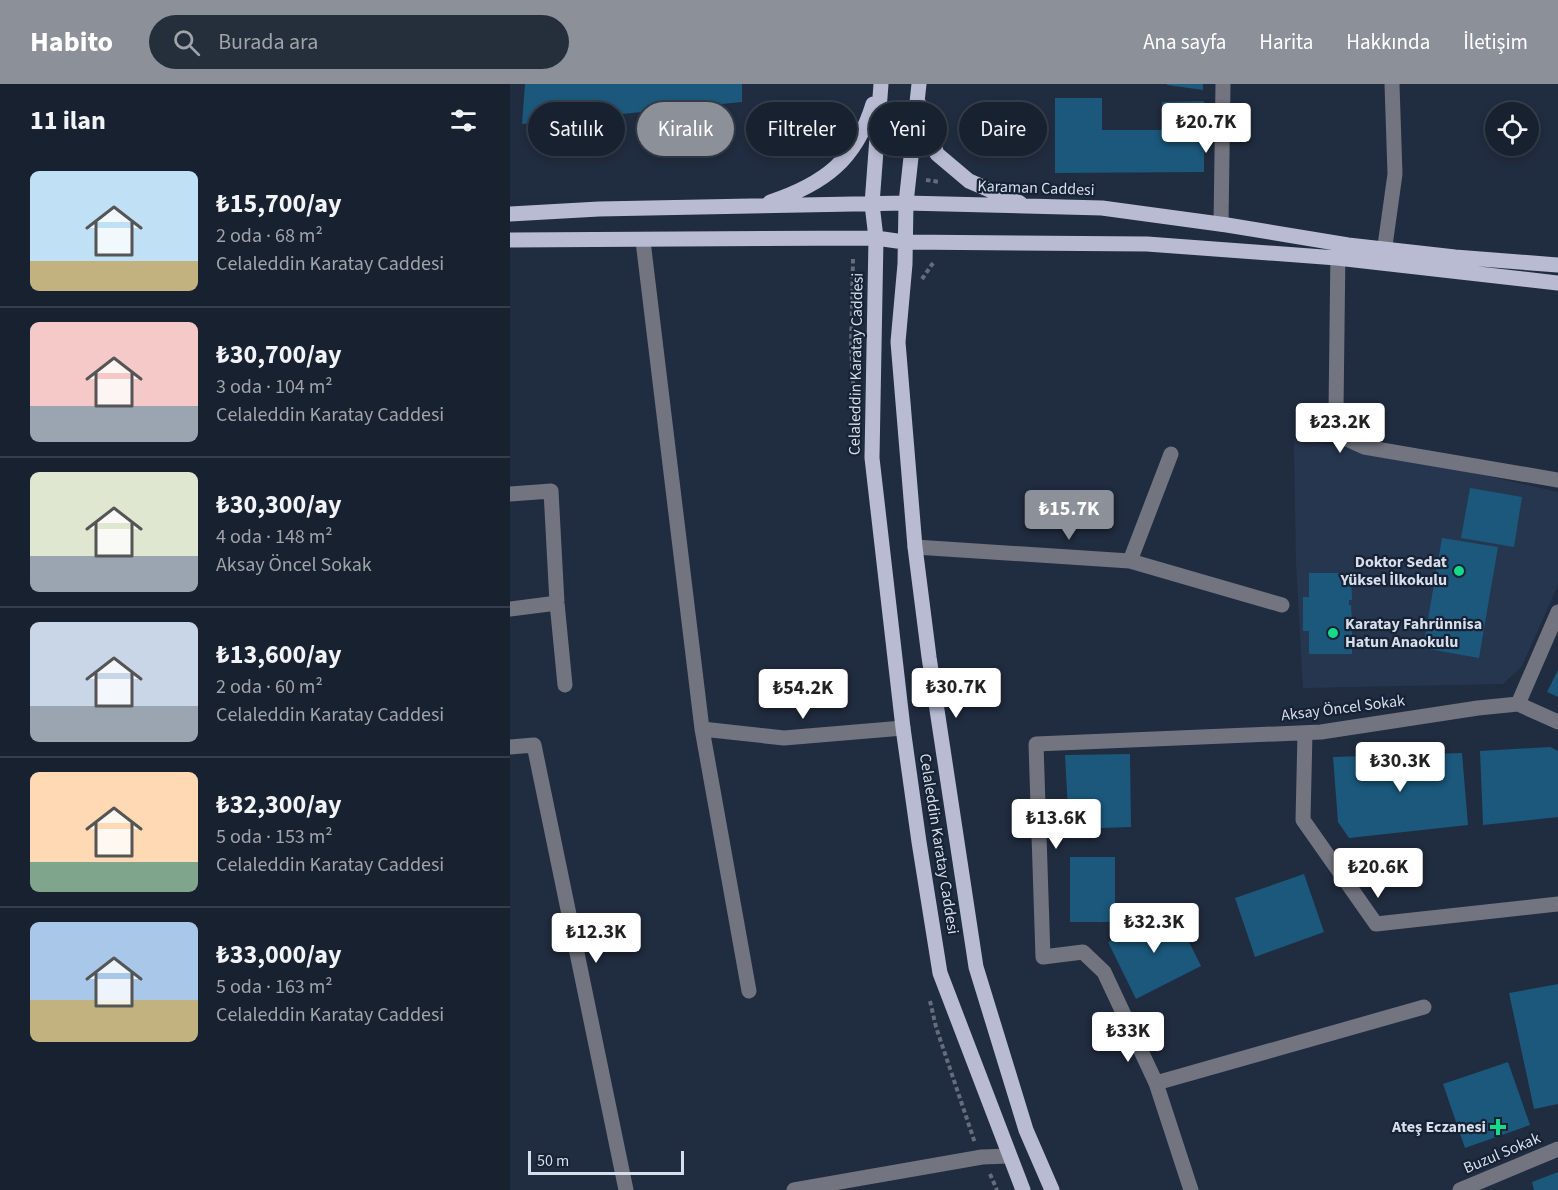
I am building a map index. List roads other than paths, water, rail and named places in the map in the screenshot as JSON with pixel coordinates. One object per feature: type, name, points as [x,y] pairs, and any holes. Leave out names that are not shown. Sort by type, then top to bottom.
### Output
[{"type":"main road","name":"Celaleddin Karatay Caddesi","points":[[880,84],[872,204],[876,238],[872,458],[903,729],[940,973],[1023,1190]]},
{"type":"main road","points":[[757,207],[789,196],[818,182],[842,162],[867,125],[880,84]]},
{"type":"main road","name":"Celaleddin Karatay Caddesi","points":[[919,84],[906,203],[905,264],[898,342],[915,547],[929,657],[976,967],[1026,1130],[1052,1190]]},
{"type":"main road","points":[[918,101],[937,154],[969,181],[1026,206]]},
{"type":"main road","name":"Karaman Caddesi","points":[[510,214],[599,209],[906,203],[1102,208],[1221,224],[1338,251]]},
{"type":"main road","name":"Karaman Caddesi","points":[[510,240],[876,238],[904,242],[1147,244],[1338,251],[1558,283]]},
{"type":"main road","name":"Karaman Caddesi","points":[[1384,256],[1558,265]]},
{"type":"street","points":[[1221,224],[1223,84]]},
{"type":"street","points":[[1384,256],[1395,174],[1392,84]]},
{"type":"street","points":[[643,241],[702,729],[749,991]]},
{"type":"street","points":[[1338,251],[1336,411],[1344,438],[1364,447],[1558,480]]},
{"type":"street","points":[[1130,561],[1171,454]]},
{"type":"street","points":[[510,494],[551,491],[557,603],[565,685]]},
{"type":"street","points":[[915,547],[1130,561],[1282,605]]},
{"type":"street","points":[[510,609],[557,603]]},
{"type":"street","points":[[1558,612],[1518,704],[1558,722]]},
{"type":"street","name":"Aksay Öncel Sokak","points":[[1156,1083],[1104,972],[1083,952],[1042,957],[1036,744],[1321,732],[1518,704]]},
{"type":"street","points":[[702,729],[784,738],[903,729]]},
{"type":"street","points":[[1305,733],[1303,820],[1376,924],[1558,904]]},
{"type":"street","points":[[510,747],[534,745],[626,1190]]},
{"type":"street","points":[[1191,1190],[1156,1083],[1424,1007]]},
{"type":"street","name":"Buzul Sokak","points":[[1460,1190],[1558,1149]]},
{"type":"street","points":[[794,1190],[982,1157],[1009,1156]]},
{"type":"place","name":"Doktor Sedat Yüksel İlkokulu","points":[[1459,571]]},
{"type":"place","name":"Karatay Fahrünnisa Hatun Anaokulu","points":[[1333,633]]},
{"type":"place","name":"Ateş Eczanesi","points":[[1498,1127]]}]
